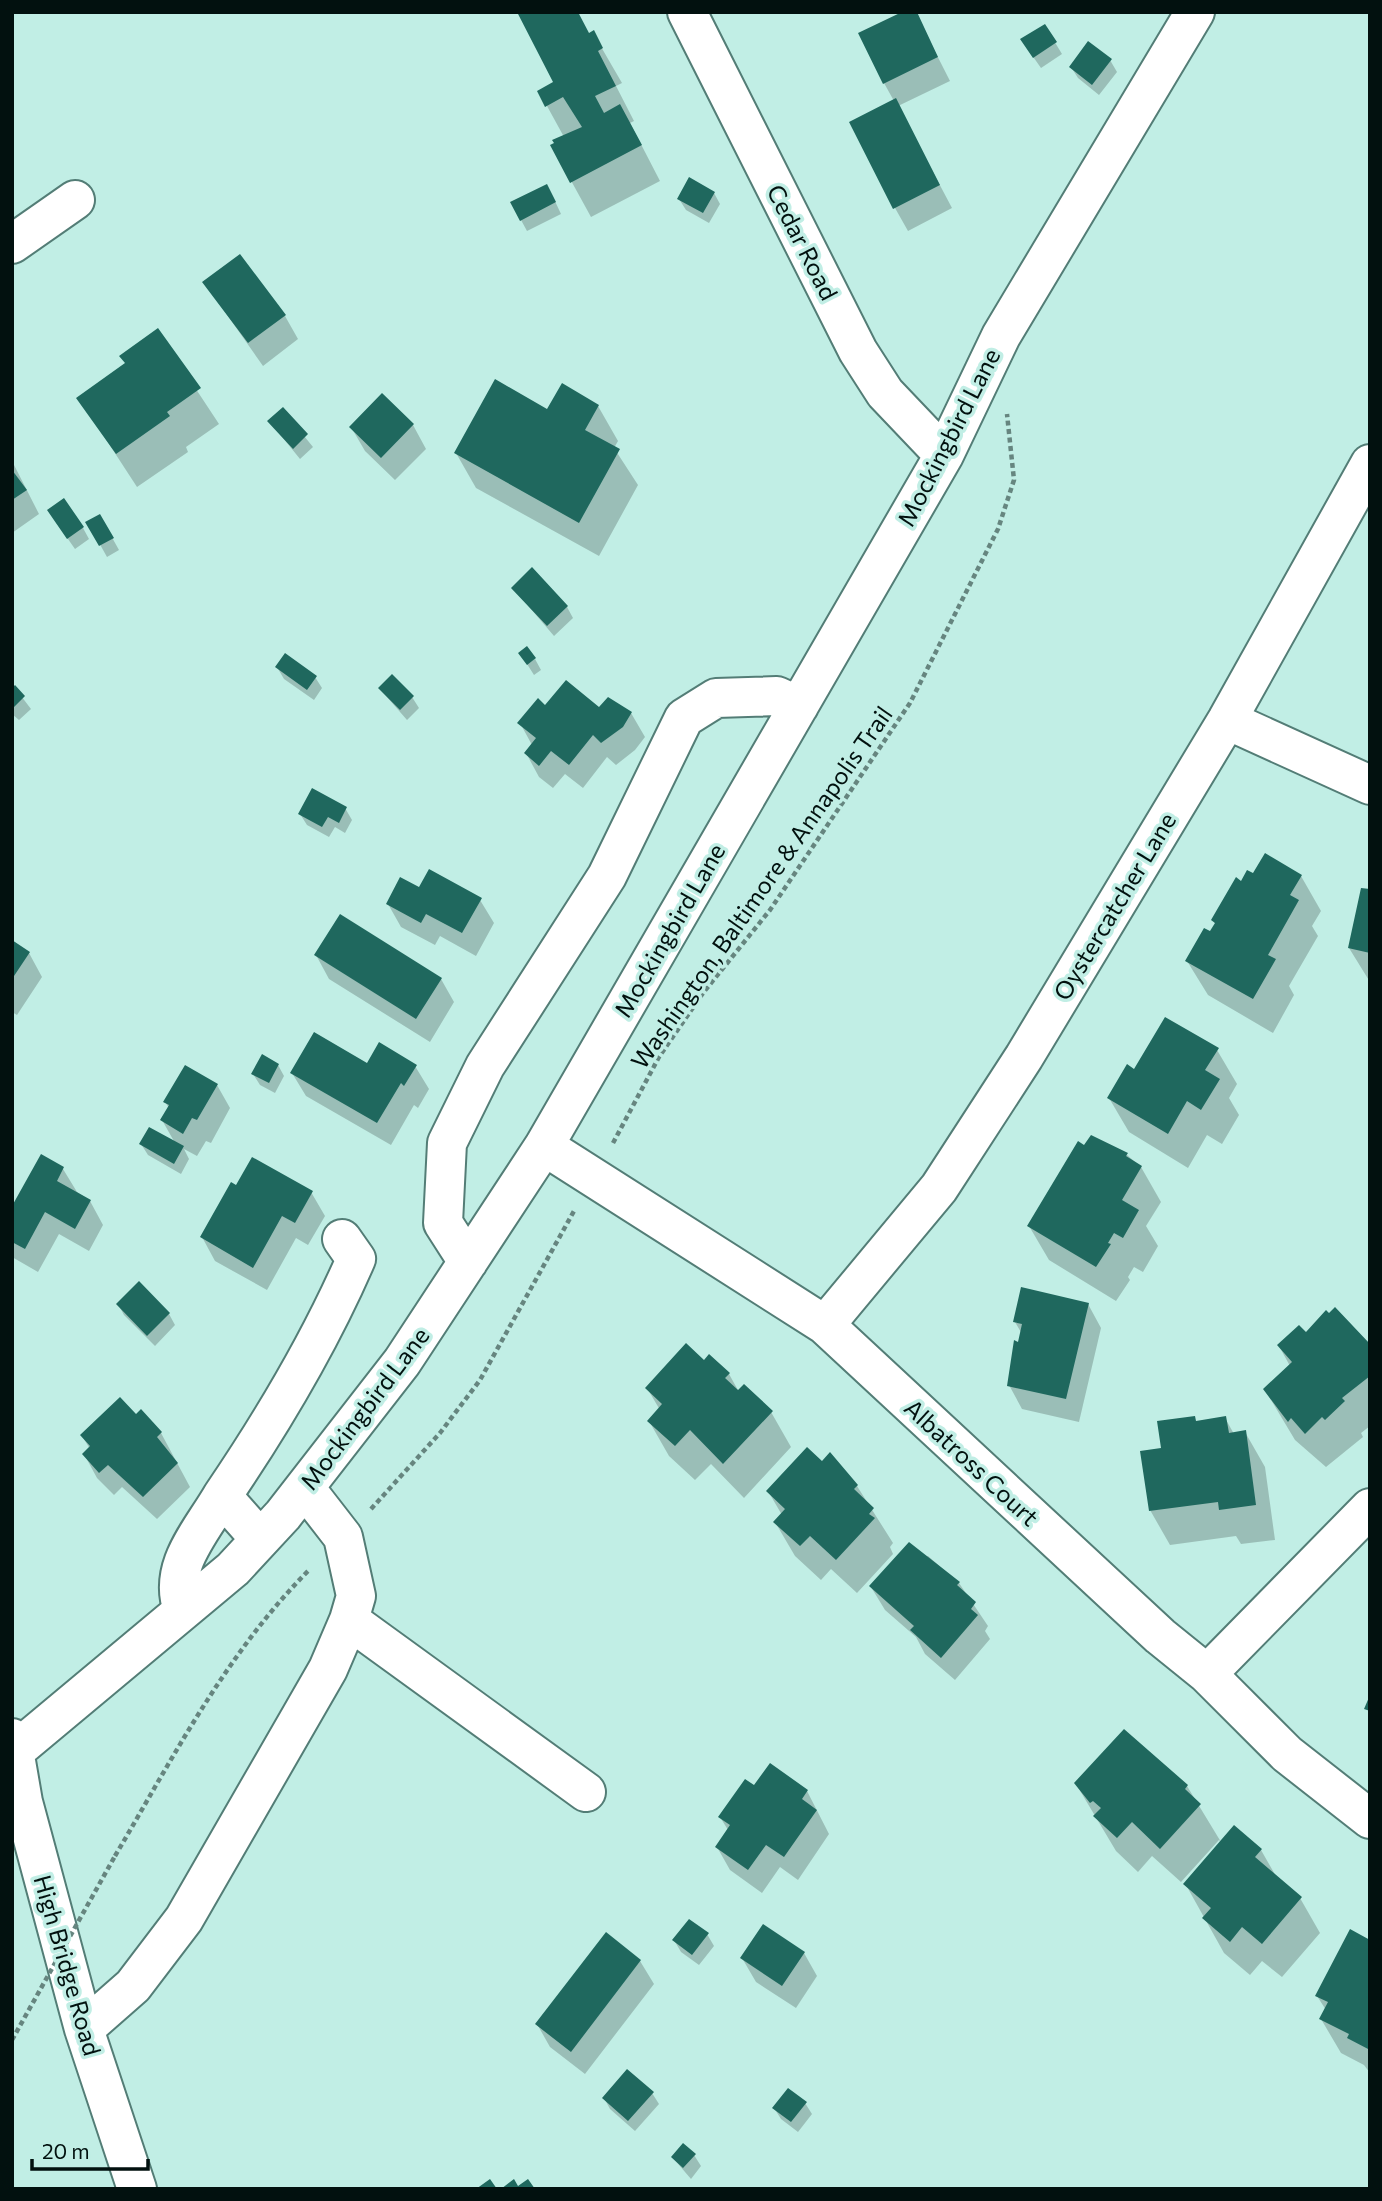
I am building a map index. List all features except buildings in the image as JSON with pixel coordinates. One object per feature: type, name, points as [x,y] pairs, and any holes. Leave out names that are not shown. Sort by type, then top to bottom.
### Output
[{"type":"street","name":"Cedar Road","points":[[687,12],[858,351],[885,393],[944,454]]},
{"type":"street","name":"Mockingbird Lane","points":[[14,1744],[233,1569],[305,1488],[402,1362],[544,1146],[944,454],[992,355],[1195,12]]},
{"type":"street","points":[[12,244],[75,200]]},
{"type":"street","name":"Oystercatcher Lane","points":[[825,1325],[939,1188],[1024,1057],[1227,720],[1370,464]]},
{"type":"street","points":[[468,1262],[443,1223],[447,1143],[485,1066],[607,876],[684,718],[716,698],[777,696],[799,706]]},
{"type":"street","points":[[1227,720],[1370,785]]},
{"type":"street","name":"Albatross Court","points":[[544,1146],[825,1325],[1160,1636],[1207,1674],[1287,1754],[1370,1819]]},
{"type":"street","points":[[183,1610],[177,1595],[178,1570],[257,1444],[334,1310],[356,1259],[342,1239]]},
{"type":"street","points":[[84,2029],[133,1986],[184,1919],[328,1669],[349,1620],[356,1596],[343,1537],[305,1488]]},
{"type":"street","points":[[222,1496],[260,1539]]},
{"type":"street","points":[[1207,1674],[1370,1508]]},
{"type":"street","points":[[349,1620],[586,1792]]},
{"type":"street","name":"High Bridge Road","points":[[14,1744],[23,1802],[84,2029],[137,2189]]},
{"type":"path","name":"Washington, Baltimore & Annapolis Trail","points":[[12,2040],[115,1856],[215,1687],[254,1631],[286,1593],[431,1443],[480,1380],[659,1057],[703,993],[770,910],[910,703],[962,605],[998,529],[1014,480],[1010,425],[992,355]]}]
